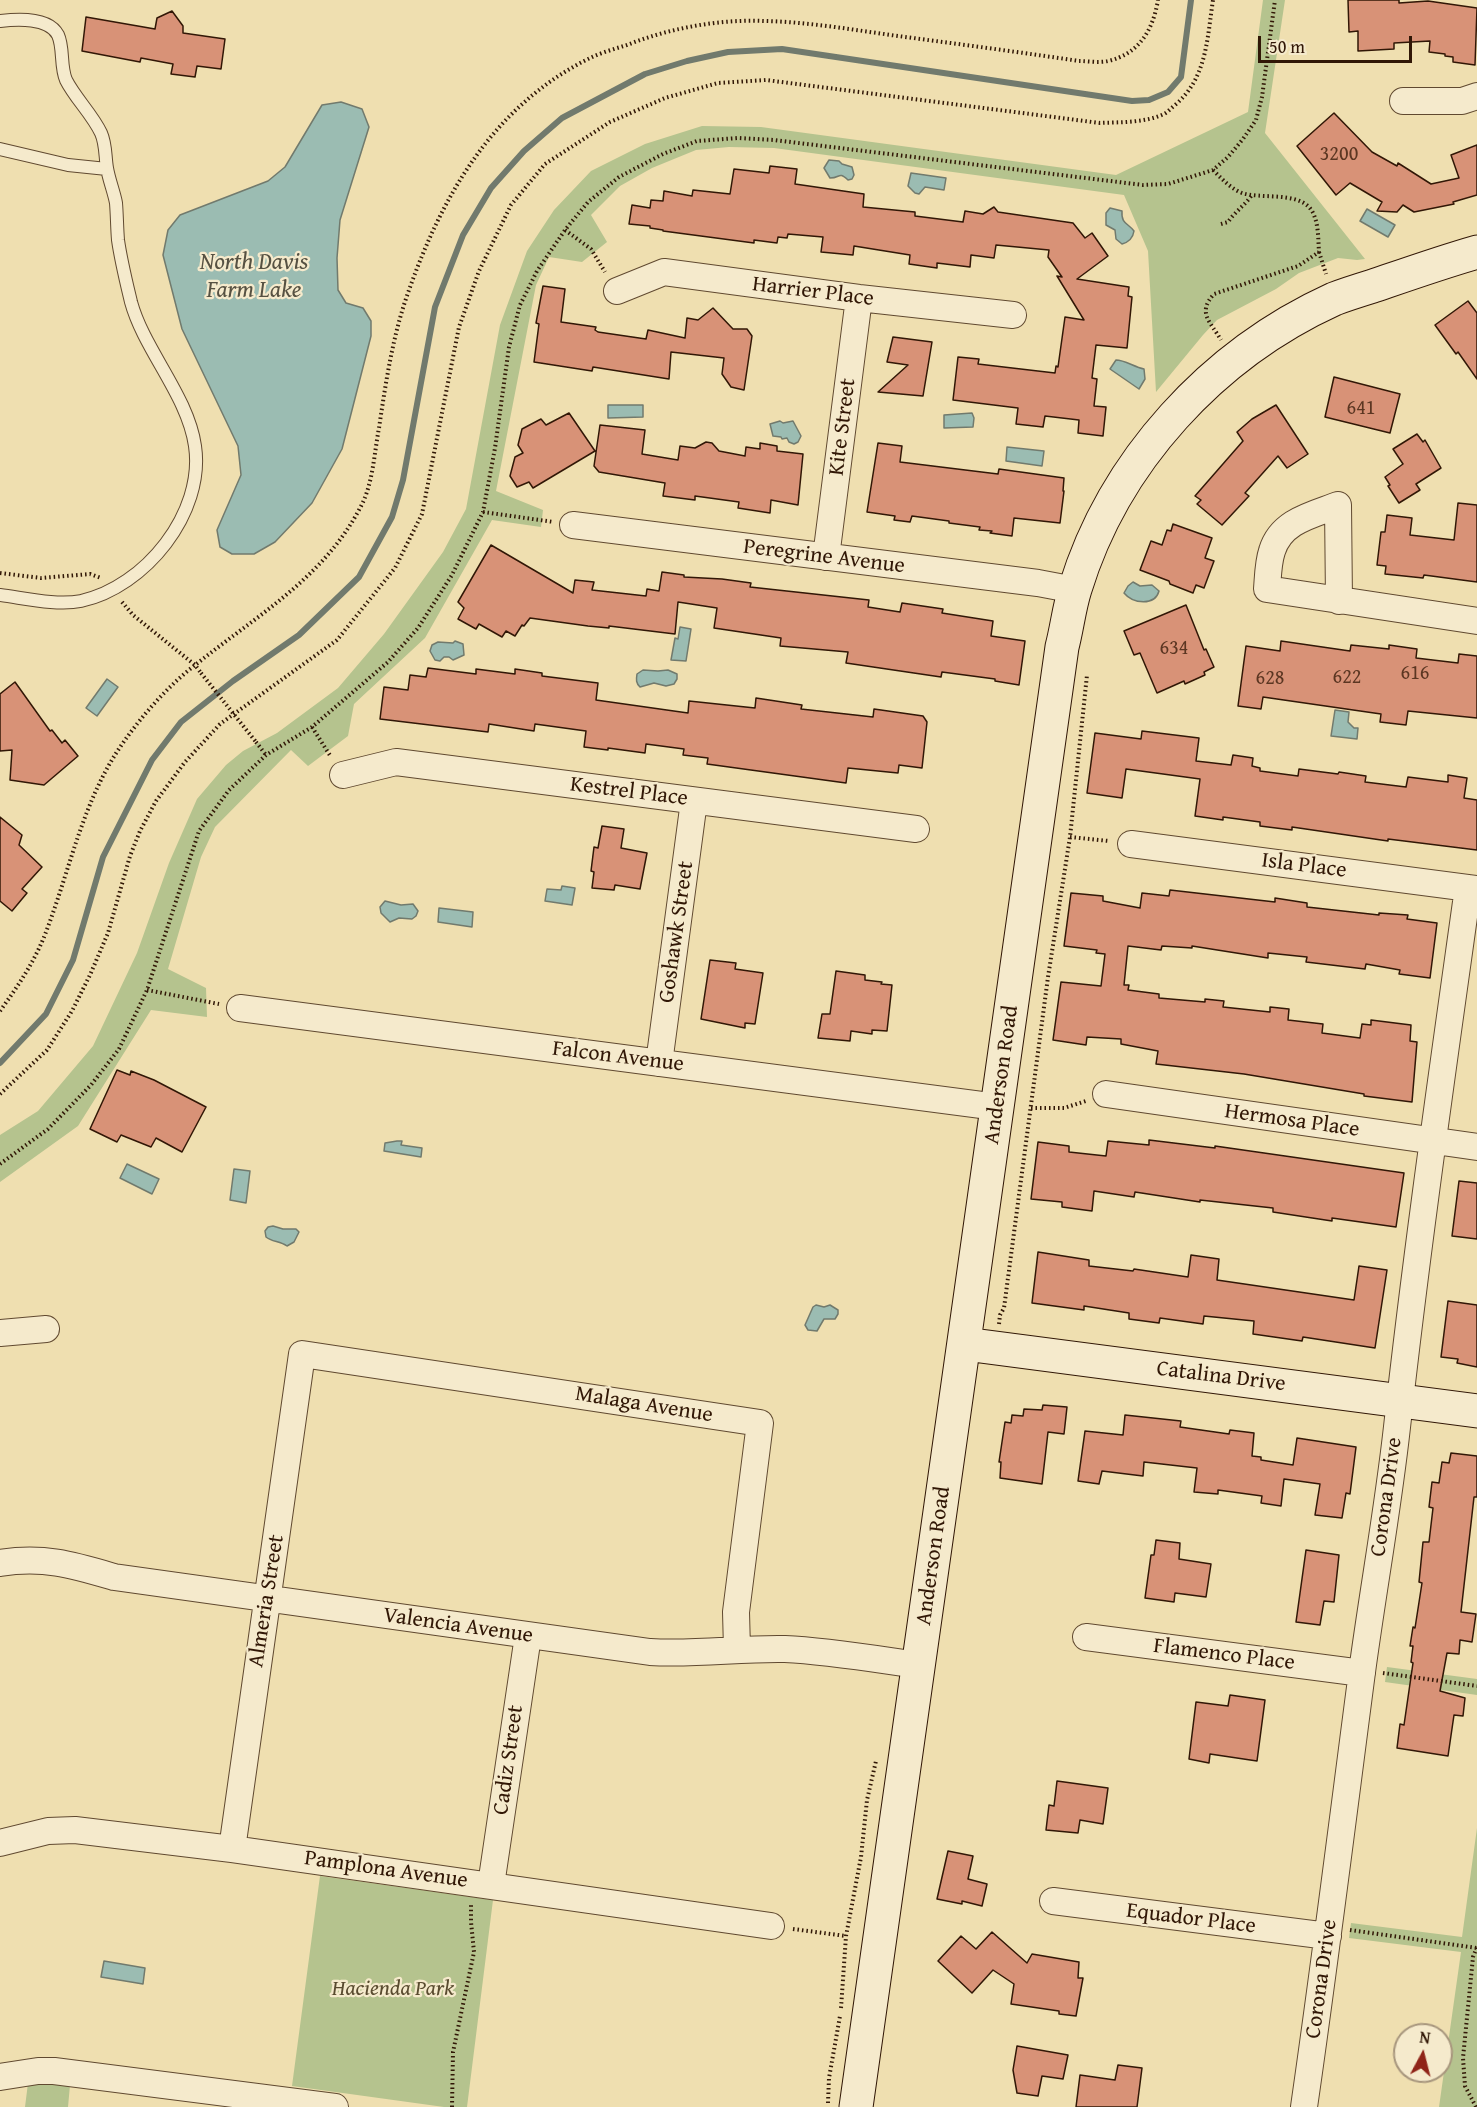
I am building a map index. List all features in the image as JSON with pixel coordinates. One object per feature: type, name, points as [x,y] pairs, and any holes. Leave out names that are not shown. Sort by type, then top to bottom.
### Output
[{"type":"street","points":[[1403,101],[1462,101],[1477,96]]},
{"type":"street","name":"Anderson Road","points":[[856,2107],[918,1665],[980,1346],[997,1107],[1061,658],[1075,590],[1091,545],[1108,508],[1135,464],[1192,395],[1233,360],[1276,331],[1335,299],[1477,252]]},
{"type":"street","name":"Harrier Place","points":[[617,291],[664,272],[859,298],[1013,315]]},
{"type":"street","name":"Kite Street","points":[[826,557],[859,298]]},
{"type":"street","name":"Peregrine Avenue","points":[[573,525],[1038,583],[1075,590]]},
{"type":"street","points":[[1339,601],[1477,621]]},
{"type":"street","name":"Kestrel Place","points":[[343,775],[396,762],[916,829]]},
{"type":"street","name":"Goshawk Street","points":[[659,1063],[694,801]]},
{"type":"street","name":"Isla Place","points":[[1131,844],[1473,888]]},
{"type":"street","name":"Corona Drive","points":[[1304,2107],[1397,1427],[1432,1141],[1473,888]]},
{"type":"street","name":"Falcon Avenue","points":[[240,1008],[997,1107]]},
{"type":"street","name":"Hermosa Place","points":[[1106,1094],[1477,1147]]},
{"type":"street","points":[[0,1333],[46,1329]]},
{"type":"street","name":"Catalina Drive","points":[[980,1346],[1477,1411]]},
{"type":"street","name":"Almeria Street","points":[[232,1849],[302,1353]]},
{"type":"street","name":"Malaga Avenue","points":[[302,1353],[760,1422],[736,1612],[737,1649]]},
{"type":"street","name":"Valencia Avenue","points":[[0,1563],[48,1560],[68,1563],[114,1577],[650,1652],[676,1654],[737,1649],[787,1649],[918,1665]]},
{"type":"street","name":"Cadiz Street","points":[[482,1884],[528,1636]]},
{"type":"street","name":"Flamenco Place","points":[[1086,1637],[1362,1672]]},
{"type":"street","name":"Pamplona Avenue","points":[[0,1843],[48,1831],[75,1830],[232,1849],[771,1926]]},
{"type":"street","name":"Equador Place","points":[[1053,1901],[1329,1932]]},
{"type":"street","points":[[0,2078],[38,2071],[54,2071],[200,2098],[335,2107]]},
{"type":"lane","points":[[0,21],[24,18],[51,26],[58,36],[65,78],[100,132],[106,149],[107,169],[116,202],[123,271],[133,310],[189,422],[195,447],[195,476],[185,510],[169,540],[144,568],[113,591],[80,602],[43,601],[0,595]]},
{"type":"lane","points":[[0,149],[68,165],[107,169]]},
{"type":"path","points":[[0,1011],[26,975],[46,934],[79,830],[93,797],[122,744],[140,720],[195,665],[289,595],[345,534],[363,503],[372,471],[390,356],[408,291],[430,238],[454,186],[490,136],[536,91],[588,59],[656,34],[734,21],[765,21],[846,28],[1079,61],[1107,61],[1130,52],[1146,38],[1155,17],[1158,0]]},
{"type":"path","points":[[0,1094],[47,1050],[72,1011],[108,933],[130,856],[140,831],[156,801],[184,762],[220,724],[337,640],[395,568],[422,514],[459,327],[479,271],[511,205],[545,164],[610,122],[665,98],[718,83],[730,82],[766,80],[1100,123],[1135,121],[1164,114],[1185,96],[1197,78],[1205,56],[1213,0]]},
{"type":"path","points":[[0,1164],[48,1129],[91,1085],[119,1049],[147,990],[199,831],[229,790],[266,754],[312,727],[388,662],[418,628],[452,575],[483,512],[495,448],[509,347],[520,305],[537,271],[565,230],[588,202],[619,177],[663,154],[697,141],[738,138],[774,140],[1143,185],[1168,183],[1213,170],[1228,157],[1256,120],[1262,97],[1275,0]]},
{"type":"path","points":[[1213,170],[1231,188],[1252,195],[1290,199],[1308,207],[1316,220],[1319,252],[1298,266],[1214,294],[1206,303],[1205,314],[1233,360]]},
{"type":"path","points":[[1221,224],[1228,222],[1236,210],[1252,195]]},
{"type":"path","points":[[565,230],[591,249],[617,291]]},
{"type":"path","points":[[483,512],[573,525]]},
{"type":"path","points":[[980,1346],[1004,1308],[1070,837],[1088,666]]},
{"type":"path","points":[[201,673],[266,754]]},
{"type":"path","points":[[312,727],[343,775]]},
{"type":"path","points":[[1070,837],[1131,844]]},
{"type":"path","points":[[147,990],[240,1008]]},
{"type":"path","points":[[1031,1108],[1064,1108],[1106,1094]]},
{"type":"path","points":[[1362,1672],[1477,1686]]},
{"type":"path","points":[[828,2107],[829,2078],[841,2009],[846,1936],[861,1857],[867,1800],[876,1759]]},
{"type":"path","points":[[452,2107],[453,2052],[474,1952],[471,1922],[482,1884]]},
{"type":"path","points":[[771,1926],[846,1936]]},
{"type":"path","points":[[1329,1932],[1477,1947],[1473,1957],[1463,2058],[1466,2086],[1476,2107]]},
{"type":"green space","points":[[1263,0],[1285,0],[1265,133],[1365,259],[1338,258],[1299,273],[1276,289],[1217,320],[1156,392],[1148,251],[1124,195],[774,148],[729,147],[696,150],[652,168],[620,186],[591,215],[607,242],[582,262],[549,257],[536,285],[496,491],[543,510],[541,527],[492,520],[425,638],[354,704],[348,736],[308,766],[291,750],[215,827],[201,857],[168,969],[206,988],[207,1017],[151,1010],[78,1126],[0,1182],[0,1135],[38,1111],[93,1046],[137,953],[169,863],[197,799],[226,765],[243,751],[277,733],[338,688],[384,634],[443,552],[466,509],[500,325],[527,251],[554,210],[591,171],[645,144],[702,126],[761,127],[1116,175],[1248,112]]},
{"type":"green space","points":[[1387,1667],[1477,1679],[1477,1695],[1385,1682]]},
{"type":"green space","points":[[1477,1828],[1477,2107],[1439,2107],[1442,2083],[1453,2083],[1453,2023],[1451,2023],[1461,1952],[1349,1938],[1351,1923],[1462,1937]]},
{"type":"green space","name":"Hacienda Park","points":[[320,1876],[493,1900],[467,2107],[444,2107],[292,2086]]},
{"type":"green space","points":[[28,2083],[70,2085],[68,2107],[25,2107]]},
{"type":"water","name":"North Davis Farm Lake","points":[[341,102],[362,109],[369,127],[340,220],[337,258],[338,290],[346,303],[363,308],[371,321],[371,336],[342,449],[312,503],[275,542],[254,554],[232,554],[220,547],[217,530],[241,475],[238,446],[182,329],[163,255],[168,230],[180,215],[268,181],[285,167],[322,105]]},
{"type":"water","points":[[829,160],[839,161],[852,167],[854,175],[852,179],[848,180],[841,175],[830,178],[824,168]]},
{"type":"water","points":[[911,173],[946,178],[944,190],[925,187],[919,194],[915,193],[908,186]]},
{"type":"water","points":[[1110,208],[1122,211],[1124,221],[1134,231],[1129,241],[1122,244],[1116,239],[1115,230],[1106,225],[1106,213]]},
{"type":"water","points":[[1367,209],[1395,225],[1388,237],[1360,221]]},
{"type":"water","points":[[1116,360],[1144,369],[1145,379],[1139,389],[1110,369]]},
{"type":"water","points":[[608,405],[643,405],[643,417],[608,418]]},
{"type":"water","points":[[972,413],[973,427],[944,428],[944,415]]},
{"type":"water","points":[[780,421],[783,423],[793,421],[801,436],[798,442],[794,444],[787,438],[773,436],[770,424]]},
{"type":"water","points":[[1007,447],[1044,451],[1042,466],[1006,461]]},
{"type":"water","points":[[1133,582],[1140,586],[1152,585],[1159,591],[1157,596],[1143,602],[1128,597],[1124,593]]},
{"type":"water","points":[[680,627],[691,629],[686,661],[671,660],[675,638],[678,639]]},
{"type":"water","points":[[455,641],[463,644],[464,655],[453,660],[444,657],[440,661],[435,660],[430,651],[432,645],[438,642],[453,643]]},
{"type":"water","points":[[643,670],[668,670],[677,674],[677,679],[674,684],[666,686],[654,683],[640,687],[637,674]]},
{"type":"water","points":[[107,679],[118,687],[97,716],[86,708]]},
{"type":"water","points":[[1335,710],[1349,712],[1348,722],[1354,728],[1358,728],[1357,739],[1331,736]]},
{"type":"water","points":[[562,886],[575,888],[572,905],[545,901],[547,889],[561,890]]},
{"type":"water","points":[[385,901],[401,905],[413,904],[418,911],[412,919],[399,918],[390,922],[381,913],[380,907]]},
{"type":"water","points":[[439,908],[473,912],[472,927],[438,922]]},
{"type":"water","points":[[402,1141],[401,1145],[422,1148],[421,1157],[384,1151],[385,1143]]},
{"type":"water","points":[[127,1164],[159,1179],[152,1194],[120,1178]]},
{"type":"water","points":[[234,1169],[250,1171],[246,1203],[230,1200]]},
{"type":"water","points":[[268,1227],[296,1229],[299,1232],[294,1242],[287,1246],[266,1237],[265,1231]]},
{"type":"water","points":[[816,1305],[824,1307],[830,1305],[838,1310],[838,1314],[835,1319],[824,1319],[817,1331],[808,1330],[805,1325]]},
{"type":"water","points":[[104,1961],[145,1968],[143,1984],[101,1977]]},
{"type":"building","points":[[1348,0],[1399,0],[1399,3],[1428,1],[1477,8],[1475,65],[1453,62],[1453,57],[1429,52],[1430,41],[1394,43],[1394,49],[1358,51],[1358,31],[1349,32]]},
{"type":"building","points":[[172,11],[183,26],[183,33],[225,39],[221,69],[197,66],[195,77],[171,74],[173,64],[141,58],[140,62],[82,51],[86,17],[155,29],[157,18]]},
{"type":"building","points":[[1334,113],[1372,152],[1397,166],[1398,163],[1431,184],[1459,178],[1451,155],[1477,145],[1477,195],[1453,202],[1454,204],[1414,212],[1403,205],[1397,212],[1377,211],[1382,202],[1350,183],[1336,195],[1297,146]]},
{"type":"building","points":[[770,166],[797,169],[795,184],[864,194],[863,207],[915,212],[915,216],[963,222],[965,211],[983,214],[994,207],[998,212],[1073,223],[1085,238],[1092,233],[1108,256],[1077,279],[1129,287],[1128,296],[1132,297],[1127,348],[1096,345],[1092,378],[1097,379],[1094,406],[1106,407],[1103,436],[1078,433],[1079,420],[1045,416],[1043,427],[1016,424],[1018,408],[953,400],[958,357],[979,359],[978,364],[1055,373],[1056,366],[1058,367],[1065,317],[1084,320],[1057,276],[1062,277],[1048,257],[1049,250],[996,245],[994,258],[971,255],[970,267],[937,263],[937,268],[909,264],[910,255],[854,246],[853,255],[821,252],[823,237],[788,234],[787,238],[778,237],[777,243],[754,240],[754,243],[663,231],[650,228],[650,226],[629,224],[632,205],[650,208],[651,200],[663,201],[664,191],[692,196],[693,190],[730,194],[734,169],[769,173]]},
{"type":"building","points":[[543,286],[565,289],[561,322],[596,327],[595,330],[598,332],[646,339],[648,330],[685,338],[687,318],[698,320],[713,308],[733,329],[747,329],[752,336],[744,390],[731,387],[722,374],[724,358],[671,352],[669,379],[593,367],[592,371],[534,362],[539,324],[536,323]]},
{"type":"building","points":[[1468,301],[1477,313],[1477,379],[1435,325]]},
{"type":"building","points":[[893,337],[932,342],[923,396],[878,392],[908,365],[887,362]]},
{"type":"building","points":[[1334,377],[1400,394],[1390,433],[1325,417]]},
{"type":"building","points":[[1276,405],[1308,454],[1287,468],[1278,456],[1245,493],[1249,496],[1222,525],[1197,504],[1201,500],[1195,496],[1243,441],[1237,432],[1252,419]]},
{"type":"building","points":[[569,413],[595,451],[533,488],[529,482],[517,487],[510,476],[515,457],[523,453],[518,445],[522,429],[541,419],[546,425]]},
{"type":"building","points":[[600,425],[645,430],[642,454],[678,460],[680,446],[695,448],[706,442],[712,443],[719,451],[745,456],[746,447],[760,449],[760,443],[777,446],[777,451],[803,454],[798,505],[771,500],[770,513],[738,508],[739,502],[695,496],[695,500],[663,496],[665,483],[599,472],[594,466]]},
{"type":"building","points":[[1417,434],[1423,442],[1425,440],[1441,468],[1416,484],[1420,490],[1399,503],[1385,477],[1403,464],[1393,449]]},
{"type":"building","points":[[878,443],[902,446],[900,462],[998,474],[999,469],[1064,478],[1060,523],[1014,518],[1012,536],[990,533],[992,531],[979,530],[980,527],[949,523],[949,521],[912,516],[910,522],[894,520],[895,516],[867,512]]},
{"type":"building","points":[[1458,503],[1477,505],[1477,582],[1424,575],[1423,578],[1385,574],[1386,566],[1377,565],[1381,532],[1385,532],[1387,515],[1412,518],[1410,535],[1454,540]]},
{"type":"building","points":[[1173,524],[1212,538],[1205,558],[1214,561],[1204,588],[1196,585],[1193,593],[1140,570],[1151,541],[1162,545],[1167,530],[1171,531]]},
{"type":"building","points":[[491,545],[573,593],[575,580],[594,582],[592,590],[646,596],[647,589],[659,591],[662,572],[684,575],[684,577],[751,583],[750,587],[869,600],[868,607],[900,612],[902,603],[943,609],[942,613],[993,621],[991,636],[1025,641],[1019,685],[995,681],[995,679],[942,672],[941,677],[846,663],[848,652],[780,646],[781,638],[714,628],[717,608],[678,602],[675,634],[530,618],[515,636],[506,631],[502,637],[479,624],[476,629],[458,619],[464,608],[458,602]]},
{"type":"building","points":[[1186,605],[1204,650],[1206,649],[1214,667],[1204,672],[1205,675],[1157,693],[1140,653],[1134,655],[1124,631]]},
{"type":"building","points":[[1281,641],[1350,651],[1351,645],[1389,649],[1389,645],[1417,649],[1416,658],[1458,663],[1459,654],[1477,656],[1477,718],[1408,711],[1406,725],[1380,722],[1381,714],[1263,697],[1261,709],[1238,706],[1246,646],[1280,651]]},
{"type":"building","points":[[428,668],[476,674],[476,669],[515,674],[515,669],[542,673],[542,676],[598,683],[596,700],[688,713],[689,701],[755,708],[756,698],[802,705],[801,709],[873,717],[874,709],[923,716],[927,722],[922,768],[899,765],[898,773],[848,768],[846,783],[707,764],[708,758],[683,755],[684,749],[646,744],[645,753],[584,747],[586,731],[535,724],[534,731],[489,724],[488,732],[380,719],[384,687],[408,690],[410,675],[426,677]]},
{"type":"building","points":[[15,682],[50,731],[52,730],[62,743],[65,740],[78,756],[44,785],[10,780],[12,750],[0,751],[0,694]]},
{"type":"building","points":[[1142,731],[1199,738],[1196,761],[1231,765],[1233,755],[1253,758],[1252,766],[1260,768],[1260,771],[1298,776],[1299,769],[1338,774],[1339,772],[1366,776],[1365,782],[1406,787],[1408,777],[1448,782],[1448,775],[1467,778],[1464,798],[1477,800],[1477,850],[1388,839],[1388,841],[1292,827],[1292,830],[1260,826],[1260,822],[1223,817],[1223,820],[1195,816],[1200,779],[1126,769],[1122,798],[1087,793],[1095,733],[1141,739]]},
{"type":"building","points":[[0,817],[22,835],[19,845],[42,867],[22,889],[27,893],[12,911],[0,901]]},
{"type":"building","points":[[602,826],[624,829],[621,848],[647,853],[640,889],[615,885],[614,890],[592,888],[594,872],[591,871],[594,847],[598,848]]},
{"type":"building","points":[[1170,890],[1275,902],[1275,898],[1307,903],[1307,907],[1379,915],[1379,913],[1408,915],[1407,919],[1437,923],[1430,978],[1399,974],[1400,970],[1366,964],[1365,969],[1306,962],[1307,957],[1268,953],[1268,958],[1192,946],[1192,948],[1162,946],[1161,950],[1128,946],[1124,985],[1129,985],[1128,990],[1159,994],[1159,998],[1205,1002],[1205,999],[1224,1001],[1223,1007],[1270,1012],[1270,1007],[1289,1009],[1288,1020],[1323,1024],[1322,1033],[1360,1038],[1362,1024],[1371,1025],[1371,1020],[1411,1025],[1410,1041],[1417,1042],[1412,1102],[1364,1096],[1364,1094],[1244,1074],[1156,1064],[1158,1051],[1121,1044],[1121,1039],[1087,1037],[1086,1045],[1053,1040],[1061,982],[1101,986],[1105,954],[1096,953],[1097,950],[1064,946],[1071,893],[1103,896],[1103,901],[1140,908],[1142,893],[1169,896]]},
{"type":"building","points":[[710,960],[736,963],[735,969],[763,973],[755,1024],[745,1023],[745,1028],[701,1019]]},
{"type":"building","points":[[836,971],[865,975],[865,980],[892,985],[887,1031],[872,1030],[872,1034],[851,1031],[850,1041],[818,1038],[822,1014],[830,1014]]},
{"type":"building","points":[[117,1070],[130,1075],[131,1071],[154,1080],[206,1107],[182,1152],[156,1138],[151,1147],[121,1135],[117,1142],[90,1129]]},
{"type":"building","points":[[1149,1140],[1215,1148],[1215,1146],[1404,1173],[1396,1227],[1332,1218],[1332,1221],[1273,1212],[1273,1208],[1200,1200],[1200,1202],[1135,1192],[1134,1197],[1094,1191],[1092,1211],[1062,1207],[1062,1202],[1031,1199],[1038,1142],[1069,1146],[1069,1152],[1106,1156],[1108,1141],[1149,1145]]},
{"type":"building","points":[[1459,1181],[1477,1183],[1477,1239],[1452,1236]]},
{"type":"building","points":[[1038,1252],[1089,1260],[1089,1266],[1133,1271],[1134,1269],[1188,1277],[1191,1255],[1219,1259],[1217,1280],[1354,1300],[1359,1266],[1387,1270],[1375,1348],[1303,1337],[1302,1341],[1253,1334],[1254,1321],[1204,1316],[1203,1324],[1160,1318],[1159,1323],[1129,1319],[1129,1313],[1084,1306],[1084,1310],[1032,1303]]},
{"type":"building","points":[[1448,1301],[1477,1305],[1477,1367],[1457,1363],[1458,1359],[1441,1357]]},
{"type":"building","points":[[1043,1405],[1067,1407],[1064,1434],[1048,1432],[1042,1484],[1000,1478],[1001,1462],[999,1462],[1005,1422],[1011,1423],[1012,1415],[1023,1416],[1024,1409],[1042,1410]]},
{"type":"building","points":[[1125,1415],[1181,1421],[1180,1427],[1229,1434],[1230,1430],[1254,1433],[1252,1456],[1261,1457],[1261,1460],[1293,1465],[1297,1438],[1356,1447],[1350,1494],[1346,1493],[1342,1518],[1315,1515],[1320,1484],[1284,1479],[1281,1506],[1261,1503],[1262,1496],[1218,1490],[1218,1494],[1194,1492],[1197,1468],[1144,1462],[1143,1476],[1102,1471],[1099,1484],[1078,1481],[1085,1431],[1123,1435]]},
{"type":"building","points":[[1451,1453],[1477,1456],[1477,1497],[1474,1497],[1461,1612],[1476,1614],[1472,1642],[1460,1640],[1459,1654],[1447,1653],[1440,1691],[1465,1698],[1463,1716],[1454,1715],[1448,1756],[1397,1748],[1400,1724],[1404,1725],[1413,1663],[1411,1662],[1413,1646],[1410,1646],[1422,1583],[1419,1582],[1423,1542],[1429,1542],[1433,1508],[1429,1507],[1432,1482],[1439,1483],[1442,1462],[1449,1463]]},
{"type":"building","points":[[1156,1540],[1180,1543],[1179,1559],[1211,1564],[1206,1597],[1175,1593],[1174,1602],[1145,1598],[1151,1555],[1154,1555]]},
{"type":"building","points":[[1306,1550],[1339,1555],[1334,1602],[1324,1601],[1320,1625],[1296,1622]]},
{"type":"building","points":[[1230,1695],[1265,1700],[1257,1761],[1210,1754],[1209,1763],[1189,1759],[1196,1702],[1228,1706]]},
{"type":"building","points":[[1057,1781],[1108,1788],[1103,1824],[1080,1820],[1078,1833],[1046,1830],[1049,1805],[1054,1806]]},
{"type":"building","points":[[948,1851],[973,1856],[968,1879],[987,1884],[982,1906],[962,1901],[962,1904],[937,1899]]},
{"type":"building","points":[[992,1932],[1027,1963],[1032,1954],[1079,1962],[1078,1978],[1083,1978],[1076,2016],[1059,2014],[1059,2011],[1011,2004],[1014,1984],[993,1970],[972,1993],[938,1961],[961,1936],[976,1949]]},
{"type":"building","points":[[1017,2046],[1068,2055],[1063,2079],[1042,2076],[1038,2096],[1017,2093],[1013,2070]]},
{"type":"building","points":[[1118,2065],[1142,2068],[1137,2107],[1076,2107],[1080,2075],[1115,2080]]},
{"type":"waterway","points":[[0,1063],[46,1014],[73,960],[103,857],[152,760],[181,722],[233,681],[299,635],[359,577],[392,517],[403,480],[435,307],[463,235],[491,188],[524,151],[562,118],[645,74],[687,61],[728,52],[782,49],[1132,101],[1149,100],[1168,92],[1181,77],[1191,0]]}]
